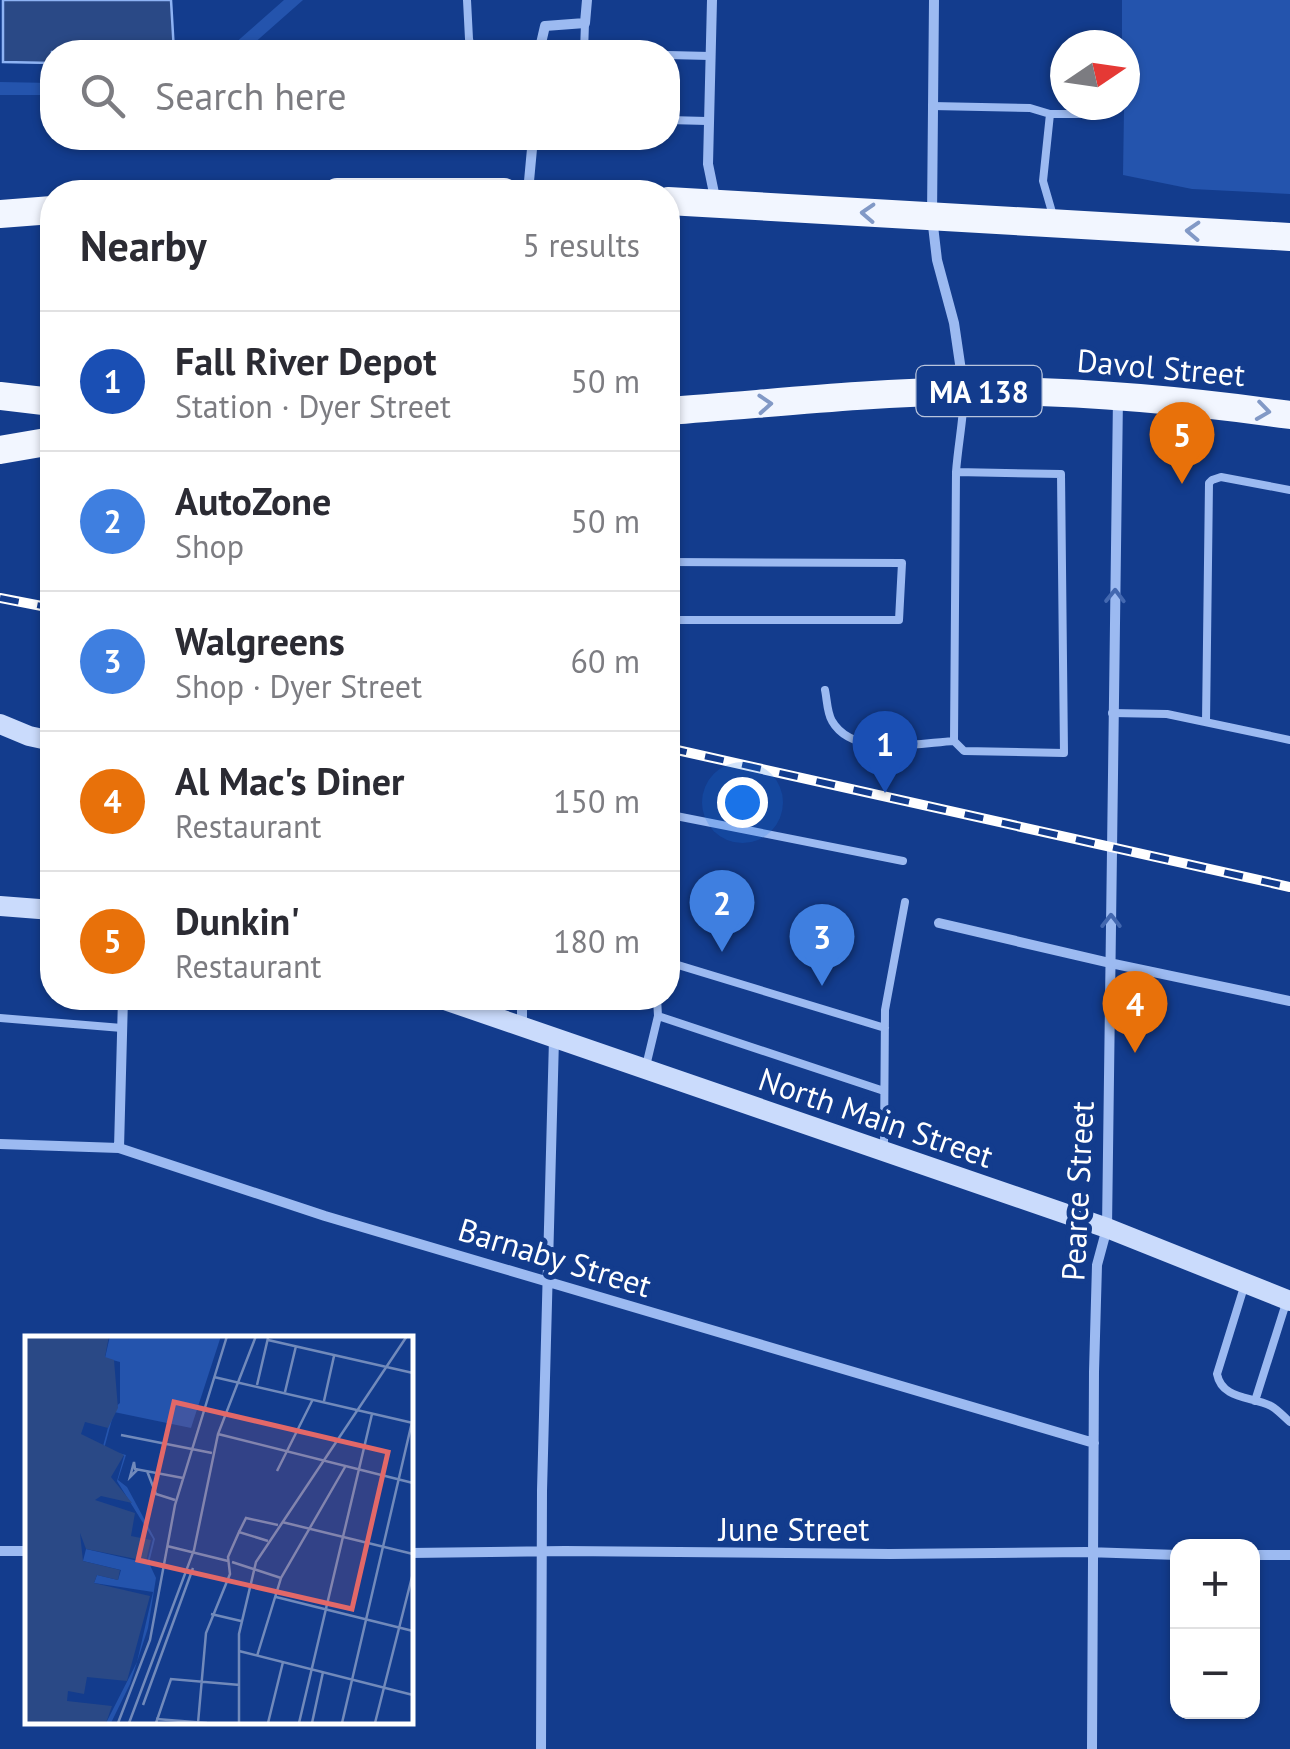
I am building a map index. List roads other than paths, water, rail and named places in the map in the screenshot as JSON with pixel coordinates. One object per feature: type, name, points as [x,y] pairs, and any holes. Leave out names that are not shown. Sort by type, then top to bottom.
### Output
[{"type":"highway","points":[[680,202],[1290,237]]},
{"type":"highway","points":[[0,214],[40,211]]},
{"type":"highway","name":"Davol Street","points":[[680,410],[964,391],[1118,396],[1290,414]]},
{"type":"highway","points":[[0,396],[40,401]]},
{"type":"highway","points":[[0,450],[40,443]]},
{"type":"main road","points":[[0,724],[40,738]]},
{"type":"main road","points":[[0,906],[40,909]]},
{"type":"main road","name":"North Main Street","points":[[473,1010],[1107,1228],[1288,1301]]},
{"type":"street","points":[[542,40],[545,26],[584,22],[587,0]]},
{"type":"street","points":[[712,0],[707,121],[708,164],[716,204]]},
{"type":"street","points":[[934,0],[932,216],[964,391]]},
{"type":"street","points":[[529,180],[532,150]]},
{"type":"street","name":"Pearce Street","points":[[1092,1749],[1097,1266],[1107,1228],[1118,396]]},
{"type":"street","points":[[939,924],[1290,1000]]},
{"type":"street","points":[[119,1148],[123,1010]]},
{"type":"street","points":[[522,1010],[522,1027]]},
{"type":"street","points":[[541,1749],[554,1038]]},
{"type":"street","name":"Barnaby Street","points":[[0,1144],[119,1148],[325,1216],[1094,1443]]},
{"type":"street","name":"June Street","points":[[412,1553],[1170,1555]]},
{"type":"street","points":[[1260,1554],[1290,1554]]},
{"type":"lane","points":[[467,0],[469,40]]},
{"type":"lane","points":[[584,22],[584,40]]},
{"type":"lane","points":[[680,55],[710,56]]},
{"type":"lane","points":[[932,106],[1030,108],[1050,114],[1044,181],[1055,224]]},
{"type":"lane","points":[[680,120],[707,121]]},
{"type":"lane","points":[[956,472],[1061,474],[1064,753],[964,752],[954,741],[956,472],[964,391]]},
{"type":"lane","points":[[1206,722],[1209,483],[1221,478],[1290,490]]},
{"type":"lane","points":[[680,562],[902,563],[899,620],[680,620]]},
{"type":"lane","points":[[824,690],[831,720],[851,740],[884,746],[954,741]]},
{"type":"lane","points":[[1112,713],[1167,714],[1290,740]]},
{"type":"lane","points":[[680,817],[903,862]]},
{"type":"lane","points":[[884,1152],[885,1010],[905,902]]},
{"type":"lane","points":[[680,966],[885,1028]]},
{"type":"lane","points":[[645,1070],[658,1010]]},
{"type":"lane","points":[[658,1016],[884,1091]]},
{"type":"lane","points":[[0,1018],[122,1028]]},
{"type":"lane","points":[[1246,1282],[1217,1374],[1223,1388],[1271,1406],[1290,1422]]},
{"type":"lane","points":[[1256,1401],[1288,1301]]},
{"type":"railway","points":[[0,598],[40,606]]},
{"type":"railway","points":[[680,751],[1290,887]]},
{"type":"place","name":"Dunkin'","points":[[1182,484]]},
{"type":"place","name":"Fall River Depot","points":[[885,793]]},
{"type":"place","name":"AutoZone","points":[[722,952]]},
{"type":"place","name":"Walgreens","points":[[822,986]]},
{"type":"place","name":"Al Mac's Diner","points":[[1135,1053]]}]
